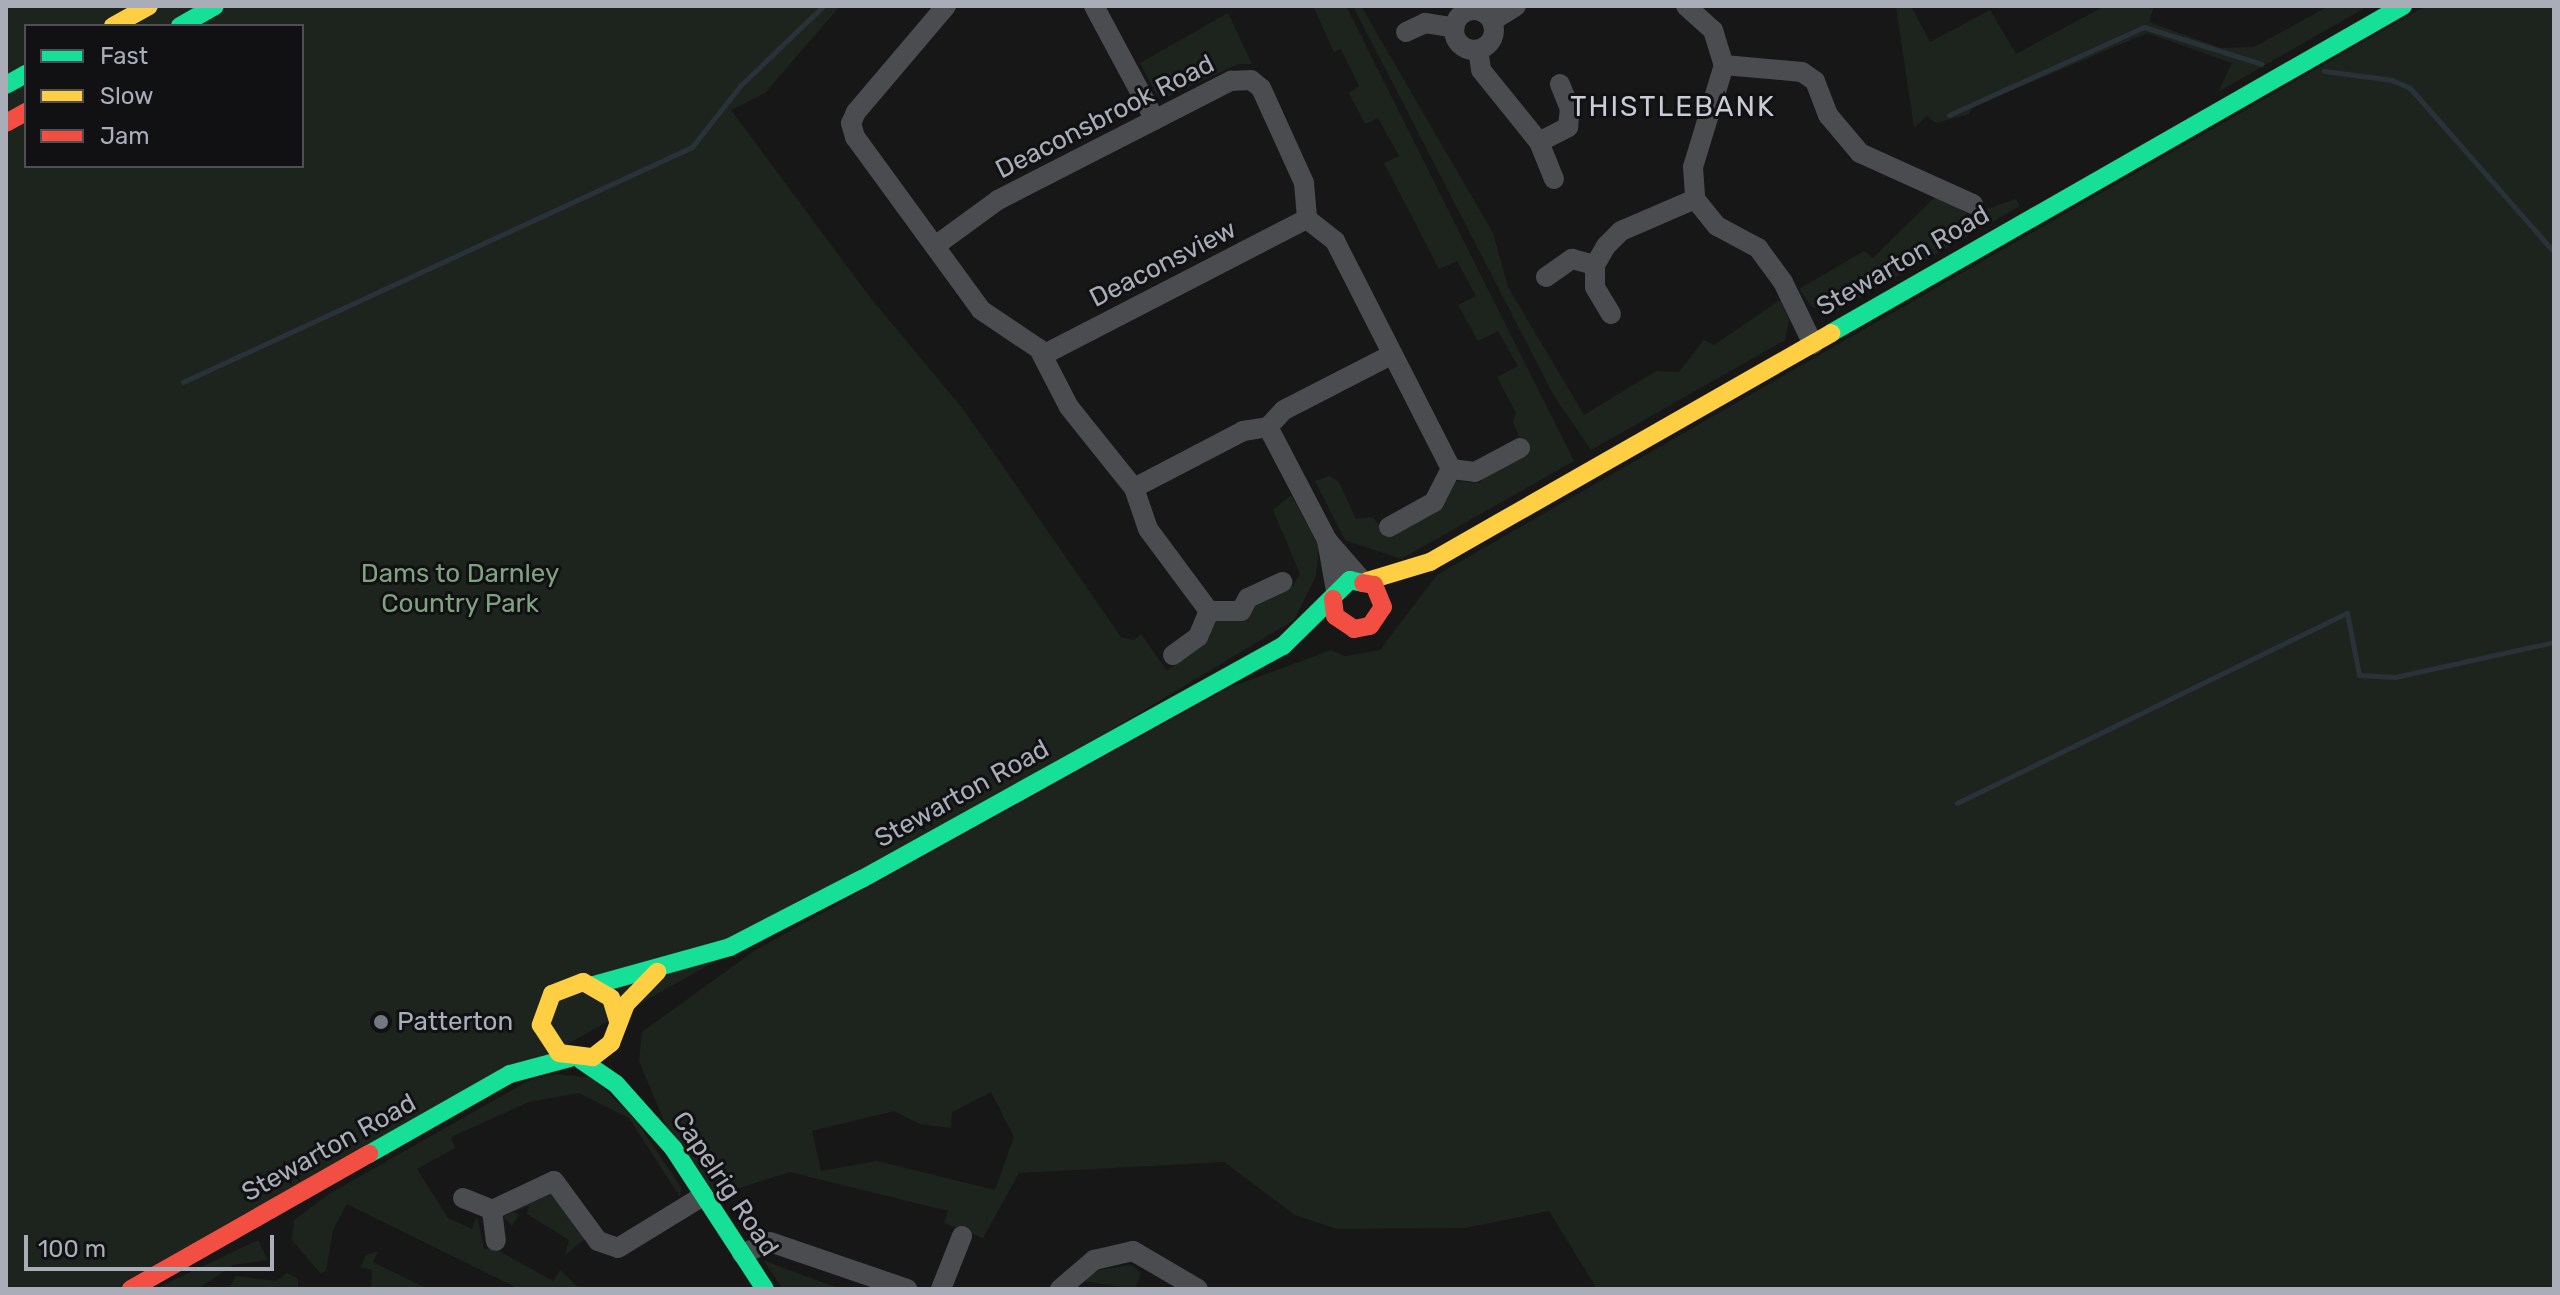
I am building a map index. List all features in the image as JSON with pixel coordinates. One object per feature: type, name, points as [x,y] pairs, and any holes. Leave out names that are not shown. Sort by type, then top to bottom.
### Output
[{"type":"main road","points":[[117,24],[149,6]]},
{"type":"main road","points":[[184,24],[215,6]]},
{"type":"main road","name":"Stewarton Road","points":[[1363,579],[1430,562],[2403,6]]},
{"type":"main road","points":[[6,85],[24,75]]},
{"type":"main road","points":[[6,123],[24,113]]},
{"type":"main road","name":"Stewarton Road","points":[[1380,615],[1430,562]]},
{"type":"main road","points":[[1363,579],[1380,592],[1380,615],[1354,629],[1335,616],[1335,595],[1363,579]]},
{"type":"main road","name":"Stewarton Road","points":[[510,1074],[541,1025],[552,994],[571,983],[594,985],[658,972],[730,947],[848,887],[1283,646],[1335,595]]},
{"type":"main road","name":"Stewarton Road","points":[[1283,646],[1354,629]]},
{"type":"main road","name":"Stewarton Road","points":[[131,1289],[510,1074],[603,1052],[617,1027],[658,972]]},
{"type":"main road","points":[[594,985],[611,998],[617,1027]]},
{"type":"main road","points":[[541,1025],[550,1046],[575,1059]]},
{"type":"main road","name":"Capelrig Road","points":[[617,1027],[619,1058],[642,1109],[765,1289]]},
{"type":"main road","name":"Capelrig Road","points":[[575,1059],[642,1109]]},
{"type":"street","points":[[946,6],[851,123],[981,310],[1043,355],[1069,407],[1134,488],[1148,529],[1209,611]]},
{"type":"street","points":[[1094,6],[1155,120]]},
{"type":"street","points":[[1492,21],[1516,6]]},
{"type":"street","points":[[1686,6],[1713,30],[1724,65],[1693,167],[1695,199],[1717,226],[1758,248],[1783,282],[1813,344]]},
{"type":"street","points":[[1455,28],[1468,11],[1492,21]]},
{"type":"street","points":[[1478,50],[1493,39],[1492,21]]},
{"type":"street","points":[[1406,32],[1425,23],[1455,28]]},
{"type":"street","points":[[1455,28],[1461,45],[1478,50]]},
{"type":"street","points":[[1478,50],[1494,92],[1539,142],[1554,179]]},
{"type":"street","points":[[1724,65],[1802,72],[1815,81],[1828,115],[1860,153],[1973,204]]},
{"type":"street","name":"Deaconsbrook Road","points":[[935,246],[998,200],[1231,81],[1251,80],[1261,88],[1304,183],[1307,219]]},
{"type":"street","points":[[1539,142],[1568,127],[1570,109],[1560,84]]},
{"type":"street","points":[[1611,314],[1595,287],[1595,265],[1621,231],[1695,199]]},
{"type":"street","points":[[1307,219],[1335,241],[1391,355],[1410,380],[1451,469]]},
{"type":"street","name":"Deaconsview","points":[[1043,355],[1307,219]]},
{"type":"street","points":[[1546,277],[1572,259],[1595,265]]},
{"type":"street","points":[[1134,488],[1243,431],[1268,427],[1284,410],[1391,355]]},
{"type":"street","points":[[1268,427],[1327,540],[1363,579]]},
{"type":"street","points":[[1451,469],[1475,472],[1520,448]]},
{"type":"street","points":[[1389,527],[1434,502],[1451,469]]},
{"type":"street","points":[[1327,540],[1335,595]]},
{"type":"street","points":[[1209,611],[1241,611],[1248,598],[1283,582]]},
{"type":"street","points":[[1173,655],[1198,637],[1209,611]]},
{"type":"street","points":[[463,1198],[492,1210],[554,1181],[598,1241],[618,1248],[703,1196]]},
{"type":"street","points":[[492,1210],[496,1241]]},
{"type":"street","points":[[941,1289],[962,1236]]},
{"type":"street","points":[[742,1254],[770,1242],[907,1289]]},
{"type":"street","points":[[1060,1289],[1094,1260],[1133,1251],[1198,1289]]},
{"type":"green space","name":"Dams to Darnley Country Park","points":[[6,6],[840,6],[765,93],[731,110],[869,296],[963,409],[1121,637],[1134,640],[1141,634],[1167,671],[1202,641],[1215,619],[1293,586],[1300,574],[1273,510],[1291,495],[1319,546],[1316,576],[1294,620],[862,879],[131,1289],[6,1289]]},
{"type":"green space","points":[[1313,6],[1346,6],[1574,461],[1401,559],[1345,540],[1315,481],[1330,476],[1339,482],[1356,519],[1373,517],[1386,536],[1437,510],[1454,481],[1480,483],[1489,470],[1526,453],[1513,422],[1516,413],[1497,377],[1518,366],[1498,331],[1478,341],[1458,305],[1476,296],[1457,261],[1439,269],[1384,163],[1399,156],[1378,118],[1365,124],[1349,93],[1359,86],[1341,49],[1334,52]]},
{"type":"green space","points":[[1353,6],[1361,6],[1493,233],[1508,287],[1584,415],[1656,371],[1679,372],[1704,340],[1714,345],[1780,300],[1789,319],[1785,340],[1591,450],[1554,396]]},
{"type":"green space","points":[[1896,6],[1911,6],[1930,42],[1990,10],[2016,54],[2105,6],[2154,6],[2149,22],[2221,48],[2254,47],[2329,6],[2368,6],[2218,92],[2232,63],[2147,33],[1973,107],[1969,114],[1936,123],[1927,116],[1914,128]]},
{"type":"green space","points":[[2426,6],[2554,6],[2554,1289],[1597,1289],[1549,1211],[1465,1228],[1337,1229],[1295,1215],[1224,1162],[1019,1173],[983,1238],[944,1223],[948,1211],[790,1172],[710,1197],[666,1126],[639,1061],[642,1032],[754,951],[1231,687],[1331,650],[1345,656],[1380,650],[1437,575]],"holes":[[[991,1092],[1014,1137],[995,1190],[877,1161],[821,1171],[812,1131],[894,1111],[920,1124],[951,1128],[952,1112]]]},
{"type":"green space","points":[[1228,13],[1252,64],[1238,64],[1163,99],[1157,95],[1140,63]]},
{"type":"green space","points":[[1937,195],[1969,215],[2016,199],[2020,206],[1833,313],[1812,307],[1799,289],[1864,251],[1873,258]]},
{"type":"green space","points":[[556,1074],[593,1078],[635,1119],[681,1187],[680,1197],[629,1118],[579,1093],[529,1102],[451,1137],[455,1148],[417,1169],[448,1218],[472,1229],[477,1216],[484,1249],[494,1248],[553,1281],[560,1270],[580,1289],[519,1289],[347,1204],[333,1230],[326,1271],[320,1273],[292,1240],[294,1220],[329,1194],[530,1080]]},
{"type":"green space","points":[[553,1191],[587,1237],[565,1255],[569,1240],[527,1214],[529,1206],[514,1212],[519,1215],[512,1226],[503,1217]]},
{"type":"green space","points":[[258,1240],[268,1260],[233,1265],[198,1289],[155,1289]]},
{"type":"green space","points":[[378,1251],[373,1262],[428,1289],[371,1289],[372,1270],[360,1267],[366,1255]]},
{"type":"green space","points":[[763,1260],[797,1273],[841,1289],[783,1289]]},
{"type":"green space","points":[[1131,1265],[1141,1273],[1135,1289],[1083,1281],[1099,1270]]},
{"type":"green space","points":[[287,1273],[298,1279],[298,1289],[229,1288],[236,1276],[277,1281]]},
{"type":"waterway","points":[[183,382],[692,147],[740,86],[823,6]]},
{"type":"waterway","points":[[1949,115],[2144,27],[2261,64]]},
{"type":"waterway","points":[[2324,71],[2392,80],[2410,88],[2554,252]]},
{"type":"waterway","points":[[1957,803],[2347,613],[2359,675],[2395,677],[2554,642]]},
{"type":"traffic: fast","points":[[184,24],[215,6]]},
{"type":"traffic: fast","points":[[1831,333],[2403,6]]},
{"type":"traffic: fast","points":[[6,85],[24,75]]},
{"type":"traffic: fast","points":[[594,985],[730,947],[862,879],[1283,646],[1350,580],[1363,583]]},
{"type":"traffic: fast","points":[[369,1154],[510,1074],[570,1058]]},
{"type":"traffic: fast","points":[[581,1060],[616,1084],[673,1148],[765,1289]]},
{"type":"traffic: slow","points":[[117,24],[149,6]]},
{"type":"traffic: slow","points":[[1367,581],[1430,562],[1831,333]]},
{"type":"traffic: slow","points":[[618,1021],[611,998],[583,982],[552,994],[541,1025],[559,1053],[593,1057],[611,1043],[626,1004],[657,972]]},
{"type":"traffic: jam","points":[[6,123],[24,113]]},
{"type":"traffic: jam","points":[[1333,599],[1335,616],[1354,629],[1370,626],[1383,607],[1374,585],[1363,583]]},
{"type":"traffic: jam","points":[[131,1289],[369,1154]]},
{"type":"place","name":"Patterton","points":[[381,1022]]},
{"type":"district","name":"THISTLEBANK","points":[[1673,107]]}]
